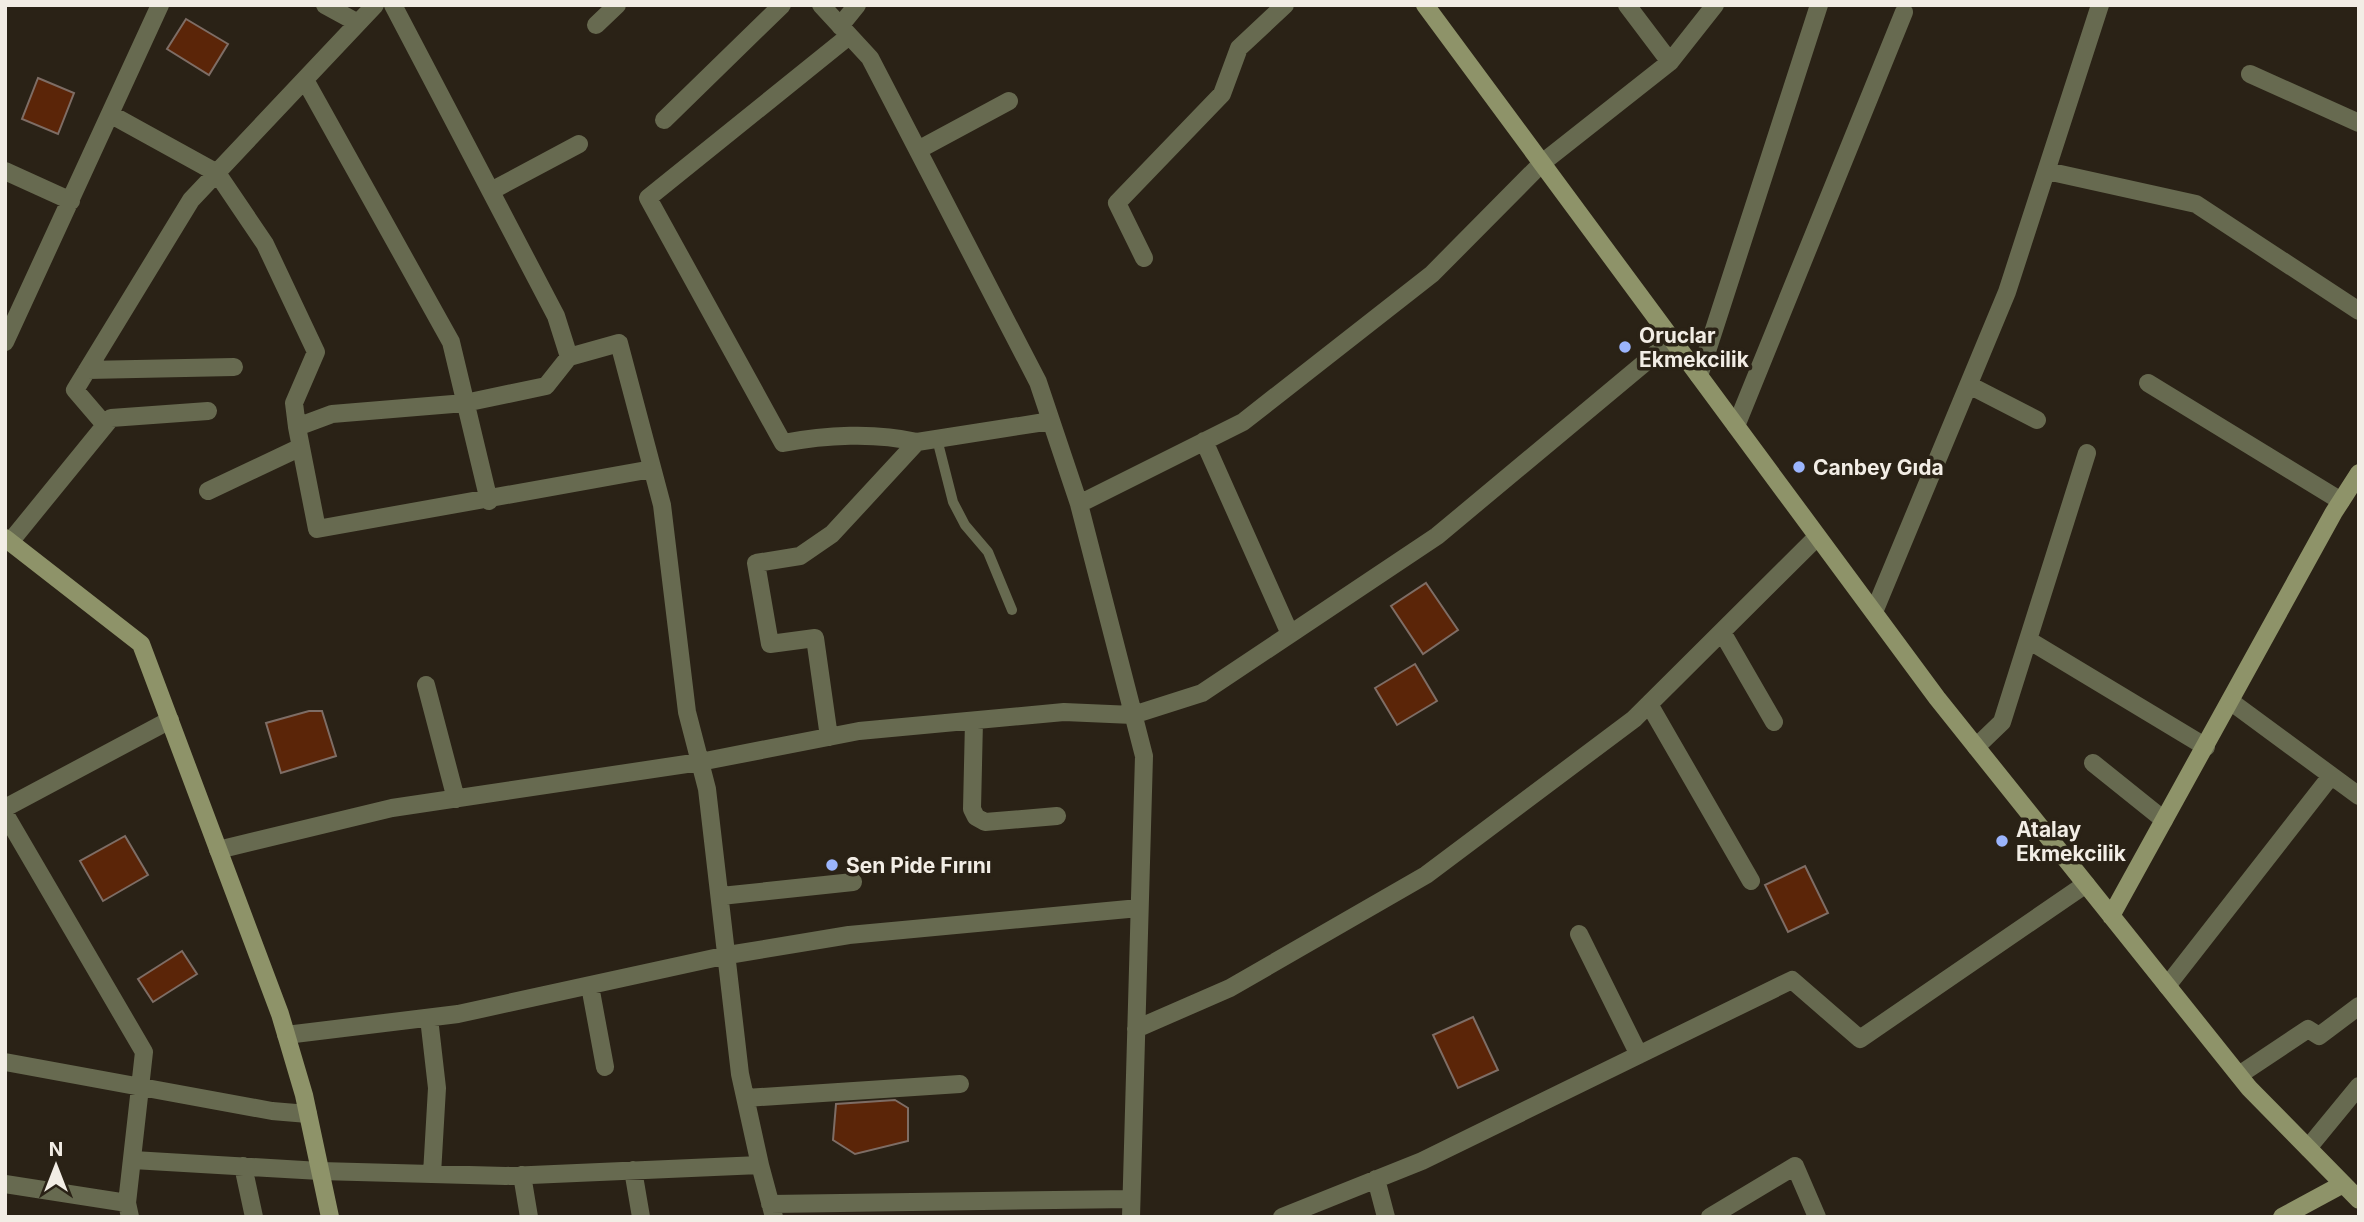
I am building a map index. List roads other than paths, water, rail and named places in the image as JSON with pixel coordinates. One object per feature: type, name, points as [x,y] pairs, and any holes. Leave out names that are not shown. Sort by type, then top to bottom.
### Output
[{"type":"main road","points":[[1425,5],[1817,537],[1976,747],[2239,1075],[2359,1200]]},
{"type":"main road","points":[[2111,916],[2359,473]]},
{"type":"main road","points":[[8,540],[141,643],[286,1035],[309,1114],[330,1217]]},
{"type":"main road","points":[[2282,1217],[2343,1184]]},
{"type":"street","points":[[5,342],[160,5]]},
{"type":"street","points":[[325,5],[358,23]]},
{"type":"street","points":[[106,425],[75,390],[191,200],[375,5]]},
{"type":"street","points":[[393,5],[556,316],[569,357]]},
{"type":"street","points":[[597,25],[617,5]]},
{"type":"street","points":[[664,120],[782,5]]},
{"type":"street","points":[[297,427],[332,414],[465,403],[546,386],[569,357],[618,343],[662,505],[687,712],[707,789],[746,1098],[772,1210],[1131,1208],[1144,757],[1079,504],[1038,382],[870,58],[821,5]]},
{"type":"street","points":[[857,5],[845,31],[648,198],[783,443],[815,437],[900,438],[917,442],[1051,421]]},
{"type":"street","points":[[1144,258],[1117,203],[1223,94],[1239,48],[1285,5]]},
{"type":"street","points":[[1627,5],[1670,62]]},
{"type":"street","points":[[1079,504],[1242,422],[1432,274],[1542,163],[1670,62],[1715,5]]},
{"type":"street","points":[[1699,376],[1819,5]]},
{"type":"street","points":[[1874,612],[2007,292],[2100,5]]},
{"type":"street","points":[[1736,426],[1904,12]]},
{"type":"street","points":[[2250,74],[2359,123]]},
{"type":"street","points":[[304,80],[450,342],[489,501]]},
{"type":"street","points":[[918,150],[1009,102]]},
{"type":"street","points":[[110,114],[217,173],[265,244],[316,352],[293,403],[317,530],[489,501],[652,469]]},
{"type":"street","points":[[491,191],[579,144]]},
{"type":"street","points":[[5,171],[71,201]]},
{"type":"street","points":[[2047,171],[2196,204],[2359,312]]},
{"type":"street","points":[[218,850],[392,808],[700,762],[829,737],[1064,712],[1133,715],[1202,693],[1437,536],[1672,340]]},
{"type":"street","points":[[87,370],[234,366]]},
{"type":"street","points":[[2148,383],[2341,501]]},
{"type":"street","points":[[1969,385],[2037,420]]},
{"type":"street","points":[[8,540],[111,418],[208,411]]},
{"type":"street","points":[[829,737],[815,638],[770,644],[756,563],[800,555],[832,534],[917,442]]},
{"type":"street","points":[[1204,442],[1290,634]]},
{"type":"street","points":[[208,491],[301,447]]},
{"type":"street","points":[[1976,747],[2002,722],[2030,641],[2087,453]]},
{"type":"street","points":[[1136,1029],[1230,988],[1426,876],[1634,719],[1817,537]]},
{"type":"street","points":[[1722,632],[1774,722]]},
{"type":"street","points":[[2030,641],[2206,747]]},
{"type":"street","points":[[426,685],[456,799]]},
{"type":"street","points":[[2230,701],[2359,796]]},
{"type":"street","points":[[1649,704],[1751,881]]},
{"type":"street","points":[[5,808],[170,720]]},
{"type":"street","points":[[974,721],[972,809],[976,817],[985,822],[1057,816]]},
{"type":"street","points":[[2093,763],[2164,820]]},
{"type":"street","points":[[2167,986],[2331,776]]},
{"type":"street","points":[[5,814],[144,1052],[129,1210],[5,1184]]},
{"type":"street","points":[[721,895],[853,882]]},
{"type":"street","points":[[1282,1217],[1422,1161],[1792,980],[1860,1039],[2086,884]]},
{"type":"street","points":[[286,1035],[429,1018],[728,955],[849,935],[1139,908]]},
{"type":"street","points":[[1579,933],[1639,1055]]},
{"type":"street","points":[[590,986],[605,1067]]},
{"type":"street","points":[[2239,1075],[2308,1029],[2319,1036],[2359,1006]]},
{"type":"street","points":[[429,1018],[437,1088],[432,1174]]},
{"type":"street","points":[[5,1062],[272,1111],[309,1114]]},
{"type":"street","points":[[746,1098],[960,1084]]},
{"type":"street","points":[[2308,1148],[2359,1086]]},
{"type":"street","points":[[133,1160],[320,1171],[522,1175],[760,1165]]},
{"type":"street","points":[[243,1166],[254,1217]]},
{"type":"street","points":[[1710,1217],[1796,1166],[1817,1217]]},
{"type":"street","points":[[633,1170],[641,1217]]},
{"type":"street","points":[[522,1175],[529,1217]]},
{"type":"street","points":[[1376,1179],[1386,1217]]},
{"type":"lane","points":[[937,439],[953,502],[965,524],[988,552],[1012,610]]},
{"type":"place","name":"Oruclar Ekmekcilik","points":[[1625,347]]},
{"type":"place","name":"Canbey Gıda","points":[[1799,467]]},
{"type":"place","name":"Atalay Ekmekcilik","points":[[2002,841]]},
{"type":"place","name":"Sen Pide Fırını","points":[[832,865]]}]
